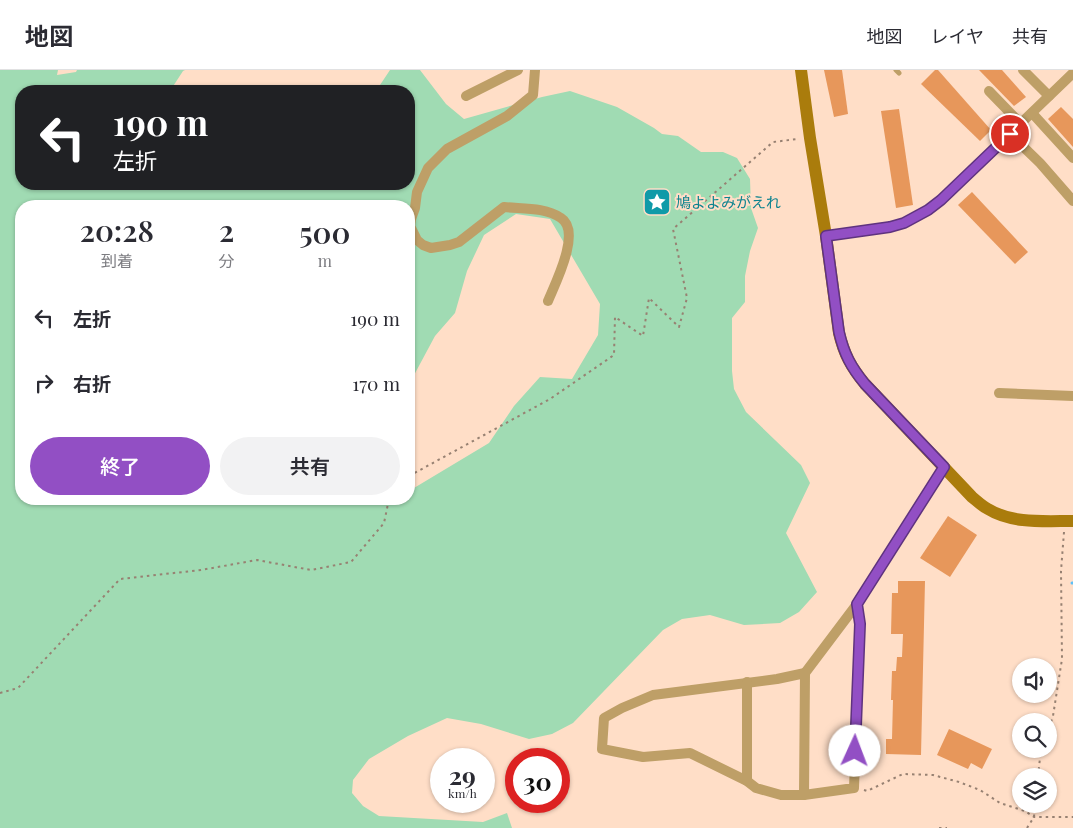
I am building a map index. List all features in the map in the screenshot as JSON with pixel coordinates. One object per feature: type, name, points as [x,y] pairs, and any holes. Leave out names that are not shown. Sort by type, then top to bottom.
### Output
[{"type":"street","points":[[466,96],[518,70]]},
{"type":"street","points":[[415,208],[417,192],[428,168],[447,149],[507,116],[533,95],[535,70]]},
{"type":"street","points":[[800,70],[839,332],[848,360],[865,384],[972,497],[987,509],[1003,516],[1021,520],[1069,521]]},
{"type":"street","points":[[1024,70],[1048,96]]},
{"type":"street","points":[[826,236],[890,227],[904,223],[928,210],[941,200],[1073,73]]},
{"type":"street","points":[[989,91],[1020,124]]},
{"type":"street","points":[[1032,113],[1073,158]]},
{"type":"street","points":[[1010,134],[1073,201]]},
{"type":"street","points":[[415,236],[423,245],[431,248],[450,246],[459,242],[504,207],[545,211],[563,218],[568,226],[569,245],[548,302]]},
{"type":"street","points":[[999,393],[1073,396]]},
{"type":"street","points":[[804,795],[805,673],[857,604],[944,467]]},
{"type":"street","points":[[805,673],[777,679],[653,695],[604,718],[602,749],[643,757],[690,753],[747,781],[756,788],[781,795],[804,795],[854,788],[860,624],[857,604]]},
{"type":"street","points":[[747,682],[747,781]]},
{"type":"path","points":[[415,473],[550,399],[614,355],[615,317],[643,336],[649,298],[679,327],[687,298],[673,229],[774,142],[810,138]]},
{"type":"path","points":[[0,693],[18,688],[120,578],[201,570],[257,560],[311,570],[351,562],[384,522],[388,505]]},
{"type":"path","points":[[1053,713],[1062,659],[1061,571],[1069,521]]},
{"type":"path","points":[[854,788],[867,791],[903,774],[933,775],[980,790],[1000,803],[1025,811],[1034,817],[1073,818]]},
{"type":"path","points":[[1027,828],[1035,813]]},
{"type":"path","points":[[939,828],[947,828]]},
{"type":"green space","points":[[0,70],[58,70],[57,75],[76,72],[77,70],[185,70],[174,85],[15,85],[15,190],[415,190],[415,85],[380,85],[390,70],[420,70],[446,104],[464,119],[570,91],[617,107],[662,134],[678,136],[701,152],[723,152],[737,158],[750,179],[751,208],[758,228],[750,251],[745,276],[745,302],[732,318],[734,389],[746,412],[801,465],[810,483],[786,533],[817,592],[799,612],[780,623],[744,625],[710,615],[682,619],[663,630],[573,723],[552,734],[529,739],[481,724],[447,718],[408,736],[369,759],[353,780],[352,793],[363,806],[379,816],[483,822],[507,813],[512,828],[0,828]]},
{"type":"building","points":[[824,70],[842,70],[848,114],[834,117]]},
{"type":"building","points":[[935,70],[938,70],[991,130],[980,141],[921,84]]},
{"type":"building","points":[[979,70],[1002,70],[1026,97],[1014,106]]},
{"type":"building","points":[[1061,107],[1073,119],[1073,147],[1048,119]]},
{"type":"building","points":[[899,109],[913,205],[896,208],[881,111]]},
{"type":"building","points":[[972,192],[1028,252],[1015,264],[958,205]]},
{"type":"building","points":[[948,516],[977,535],[950,577],[920,558]]},
{"type":"building","points":[[898,581],[925,581],[921,755],[886,754],[886,739],[892,739],[892,671],[896,671],[897,657],[902,657],[903,634],[891,634],[892,593],[898,593]]},
{"type":"building","points":[[949,729],[992,749],[982,769],[971,763],[968,769],[937,755]]},
{"type":"place","name":"鳩よよみがえれ","points":[[657,202]]},
{"type":"route","points":[[855,751],[860,624],[857,604],[944,467],[865,384],[848,360],[839,332],[826,236],[890,227],[915,218],[941,200],[1010,134]]}]
